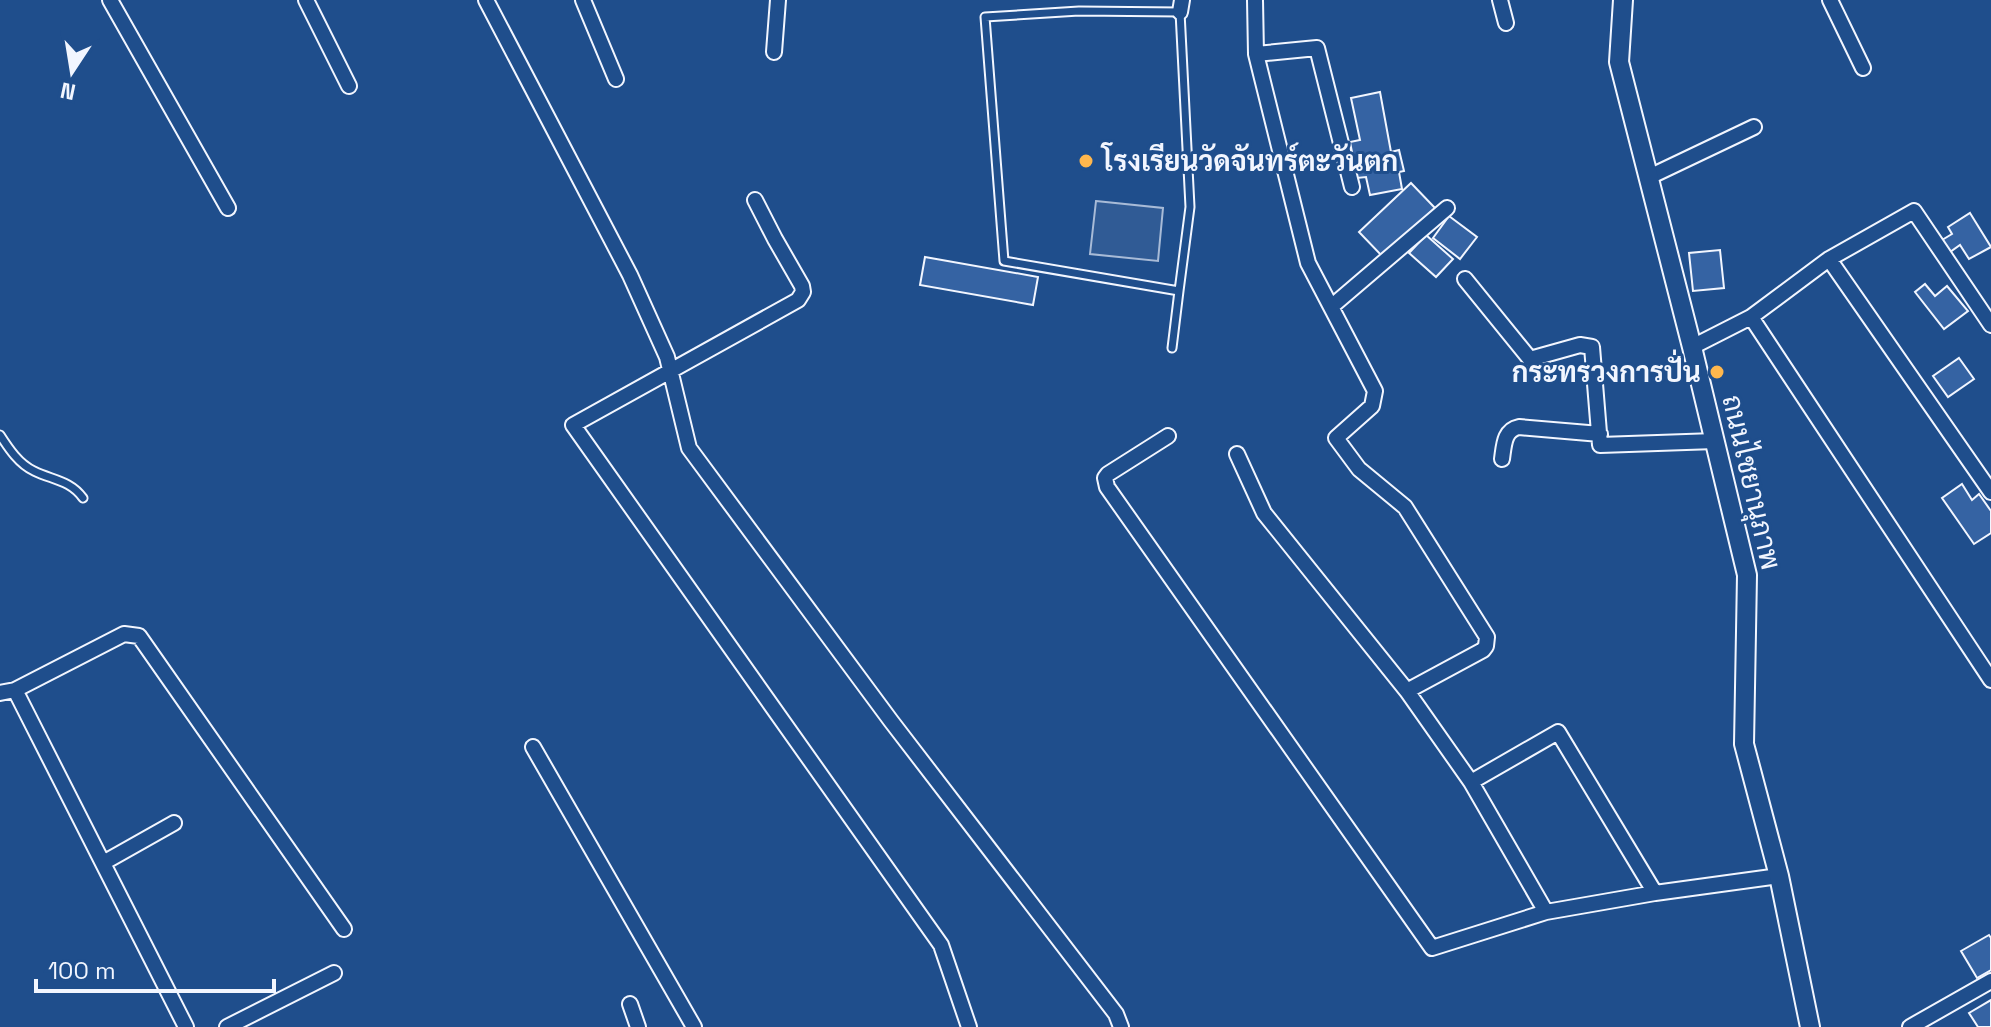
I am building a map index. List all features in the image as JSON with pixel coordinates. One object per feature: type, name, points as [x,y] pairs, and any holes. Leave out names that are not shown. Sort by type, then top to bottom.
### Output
[{"type":"street","points":[[110,0],[228,208]]},
{"type":"street","points":[[306,0],[349,86]]},
{"type":"street","points":[[486,0],[630,275],[667,357],[689,448],[891,721],[1116,1014],[1121,1027]]},
{"type":"street","points":[[583,0],[616,79]]},
{"type":"street","points":[[774,52],[778,0]]},
{"type":"street","points":[[1255,0],[1256,54],[1308,263],[1375,391],[1372,406],[1336,438],[1359,469],[1405,507],[1487,637],[1483,650],[1407,691]]},
{"type":"street","points":[[1500,0],[1506,23]]},
{"type":"street","name":"ถนนไชยานุภาพ","points":[[1623,0],[1619,62],[1747,575],[1744,744],[1779,876],[1810,1027]]},
{"type":"street","points":[[1830,0],[1863,68]]},
{"type":"street","points":[[1256,54],[1317,48],[1352,187]]},
{"type":"street","points":[[1649,177],[1754,127]]},
{"type":"street","points":[[755,200],[797,274],[802,286],[798,300],[573,425],[941,945],[969,1027]]},
{"type":"street","points":[[1331,307],[1447,208]]},
{"type":"street","points":[[1692,347],[1751,317],[1829,259],[1914,211],[1991,325]]},
{"type":"street","points":[[1829,259],[1991,492]]},
{"type":"street","points":[[1465,279],[1530,359],[1580,345],[1592,347],[1600,445],[1715,441]]},
{"type":"street","points":[[1751,317],[1991,680]]},
{"type":"street","points":[[1502,459],[1504,443],[1513,428],[1600,434]]},
{"type":"street","points":[[1168,436],[1108,474],[1105,478],[1107,487],[1432,948],[1546,912],[1779,876]]},
{"type":"street","points":[[1237,454],[1264,513],[1407,691],[1471,782],[1546,912]]},
{"type":"street","points":[[0,693],[15,690],[124,634],[139,636],[344,929]]},
{"type":"street","points":[[15,690],[186,1027]]},
{"type":"street","points":[[1471,782],[1558,732],[1655,893]]},
{"type":"street","points":[[533,747],[694,1027]]},
{"type":"street","points":[[103,863],[174,823]]},
{"type":"street","points":[[227,1027],[334,973]]},
{"type":"street","points":[[1910,1027],[1991,981]]},
{"type":"street","points":[[630,1004],[638,1027]]},
{"type":"lane","points":[[1172,348],[1190,207],[1181,6],[985,17],[1004,261],[1179,291]]},
{"type":"lane","points":[[0,435],[25,466],[71,485],[83,498]]},
{"type":"shaded area","points":[[1096,201],[1163,208],[1158,261],[1090,254]]},
{"type":"building","points":[[1380,92],[1391,152],[1399,150],[1404,171],[1399,172],[1402,189],[1370,195],[1366,177],[1357,178],[1350,142],[1360,140],[1351,98]]},
{"type":"building","points":[[1411,183],[1435,208],[1383,257],[1359,232]]},
{"type":"building","points":[[1970,213],[1991,247],[1969,259],[1960,245],[1950,252],[1942,240],[1952,234],[1948,227]]},
{"type":"building","points":[[1449,216],[1477,237],[1460,259],[1433,238]]},
{"type":"building","points":[[1426,235],[1453,259],[1436,277],[1409,253]]},
{"type":"building","points":[[1720,250],[1724,288],[1693,291],[1689,253]]},
{"type":"building","points":[[925,257],[1038,277],[1033,305],[920,285]]},
{"type":"building","points":[[1925,284],[1935,296],[1947,286],[1968,311],[1944,329],[1915,292]]},
{"type":"building","points":[[1959,358],[1974,379],[1948,397],[1933,376]]},
{"type":"building","points":[[1962,484],[1972,500],[1979,494],[1991,511],[1991,533],[1974,544],[1942,498]]},
{"type":"building","points":[[1989,935],[1991,970],[1977,978],[1961,951]]},
{"type":"building","points":[[1991,1000],[1991,1027],[1978,1027],[1969,1013]]},
{"type":"place","name":"โรงเรียนวัดจันทร์ตะวันตก","points":[[1086,161]]},
{"type":"place","name":"กระทรวงการปั่น","points":[[1717,372]]}]
